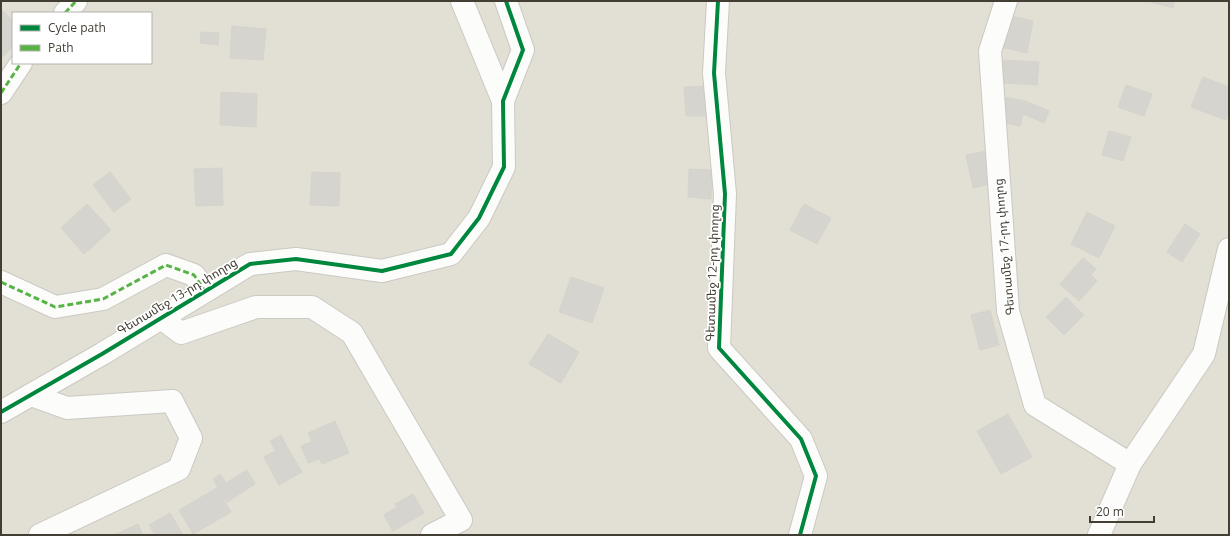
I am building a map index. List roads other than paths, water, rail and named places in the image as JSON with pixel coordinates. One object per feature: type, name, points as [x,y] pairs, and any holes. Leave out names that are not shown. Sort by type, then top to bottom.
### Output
[{"type":"street","points":[[66,12],[76,1]]},
{"type":"street","points":[[462,1],[503,101]]},
{"type":"street","points":[[503,101],[523,50],[506,1]]},
{"type":"street","name":"Գետամեջ 12-րդ փողոց","points":[[718,1],[714,73],[725,194],[720,348],[801,439],[816,476],[800,535]]},
{"type":"street","name":"Գետամեջ 17-րդ փողոց","points":[[1006,1],[990,51],[1008,311],[1035,405],[1130,464]]},
{"type":"street","points":[[1,93],[20,64]]},
{"type":"street","name":"Գետամեջ 13-րդ փողոց","points":[[1,412],[250,264],[296,259],[382,271],[451,254],[479,218],[504,167],[503,101]]},
{"type":"street","points":[[1099,535],[1130,464],[1204,354],[1229,249]]},
{"type":"street","points":[[1,282],[55,307],[103,298],[166,265],[194,275],[205,291]]},
{"type":"street","points":[[161,318],[180,333],[256,307],[312,307],[352,333],[461,520],[432,535]]},
{"type":"street","points":[[31,395],[67,408],[172,401],[191,438],[179,469],[40,535]]}]
